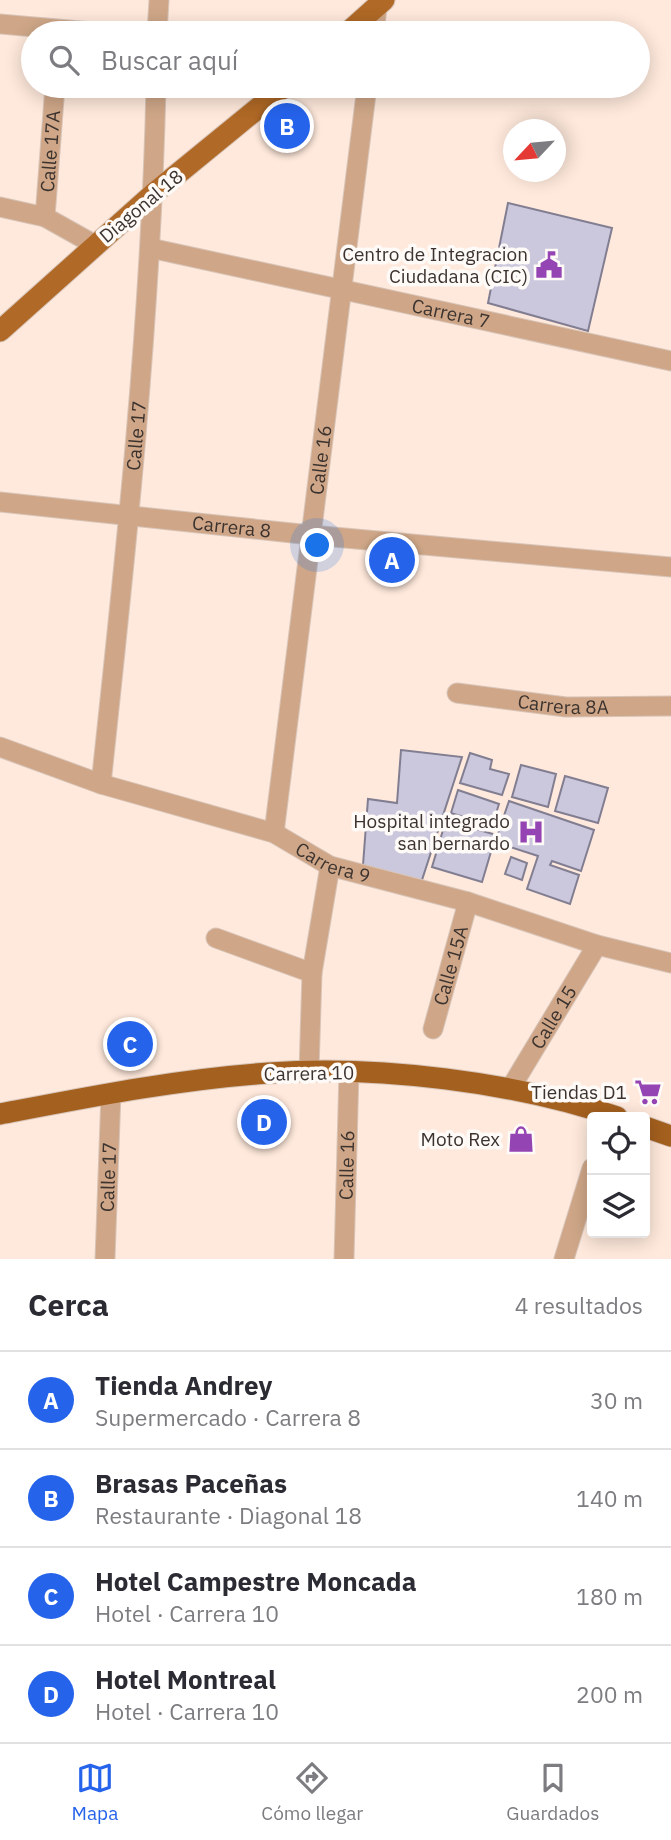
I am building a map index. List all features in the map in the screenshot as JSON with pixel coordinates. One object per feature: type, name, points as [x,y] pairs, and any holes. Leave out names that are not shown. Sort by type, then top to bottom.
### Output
[{"type":"highway","name":"Carrera 10","points":[[0,1114],[111,1093],[229,1076],[309,1071],[396,1074],[510,1089],[596,1112]]},
{"type":"highway","points":[[650,1129],[671,1136]]},
{"type":"main road","points":[[360,21],[380,2]]},
{"type":"main road","name":"Diagonal 18","points":[[0,331],[153,194],[270,98]]},
{"type":"street","points":[[158,21],[159,0]]},
{"type":"street","points":[[376,21],[380,2]]},
{"type":"street","points":[[0,24],[21,26]]},
{"type":"street","name":"Calle 17A","points":[[45,217],[54,98]]},
{"type":"street","name":"Calle 17","points":[[101,784],[130,517],[150,248],[156,98]]},
{"type":"street","name":"Calle 16","points":[[274,833],[366,98]]},
{"type":"street","points":[[0,207],[45,217],[95,245]]},
{"type":"street","name":"Carrera 7","points":[[150,248],[671,361]]},
{"type":"street","name":"Carrera 8","points":[[0,502],[311,535],[671,567]]},
{"type":"street","name":"Carrera 8A","points":[[457,693],[566,707],[671,706]]},
{"type":"street","name":"Carrera 9","points":[[0,747],[101,784],[274,833],[330,866],[468,902],[597,945],[671,963]]},
{"type":"street","points":[[309,1071],[312,972],[330,866]]},
{"type":"street","name":"Calle 15A","points":[[433,1029],[468,902]]},
{"type":"street","points":[[216,938],[312,972]]},
{"type":"street","name":"Calle 15","points":[[510,1089],[597,945]]},
{"type":"street","name":"Calle 16","points":[[344,1259],[349,1071]]},
{"type":"street","name":"Calle 17","points":[[105,1259],[111,1093]]},
{"type":"street","points":[[564,1259],[590,1175]]},
{"type":"building","name":"Centro de Integracion Ciudadana (CIC)","points":[[508,203],[612,228],[588,331],[488,303]]},
{"type":"building","points":[[401,750],[462,757],[421,883],[363,865],[368,799],[397,803]]},
{"type":"building","points":[[470,753],[492,760],[490,769],[509,774],[502,795],[460,783]]},
{"type":"building","points":[[521,765],[556,774],[548,807],[512,797]]},
{"type":"building","points":[[565,776],[608,788],[598,823],[555,811]]},
{"type":"building","points":[[458,790],[499,804],[492,826],[451,813]]},
{"type":"building","points":[[509,801],[594,830],[581,871],[552,861],[550,865],[579,875],[570,904],[527,889],[538,856],[495,842]]},
{"type":"building","points":[[446,820],[496,835],[482,882],[432,867]]},
{"type":"building","points":[[511,857],[527,863],[522,880],[505,874]]},
{"type":"place","name":"Brasas Paceñas","points":[[287,126]]},
{"type":"place","name":"Centro de Integracion Ciudadana (CIC)","points":[[549,265]]},
{"type":"place","name":"Tienda Andrey","points":[[392,560]]},
{"type":"place","name":"Hospital integrado san bernardo","points":[[531,832]]},
{"type":"place","name":"Hotel Campestre Moncada","points":[[130,1044]]},
{"type":"place","name":"Tiendas D1","points":[[648,1092]]},
{"type":"place","name":"Hotel Montreal","points":[[264,1122]]},
{"type":"place","name":"Moto Rex","points":[[521,1139]]}]
